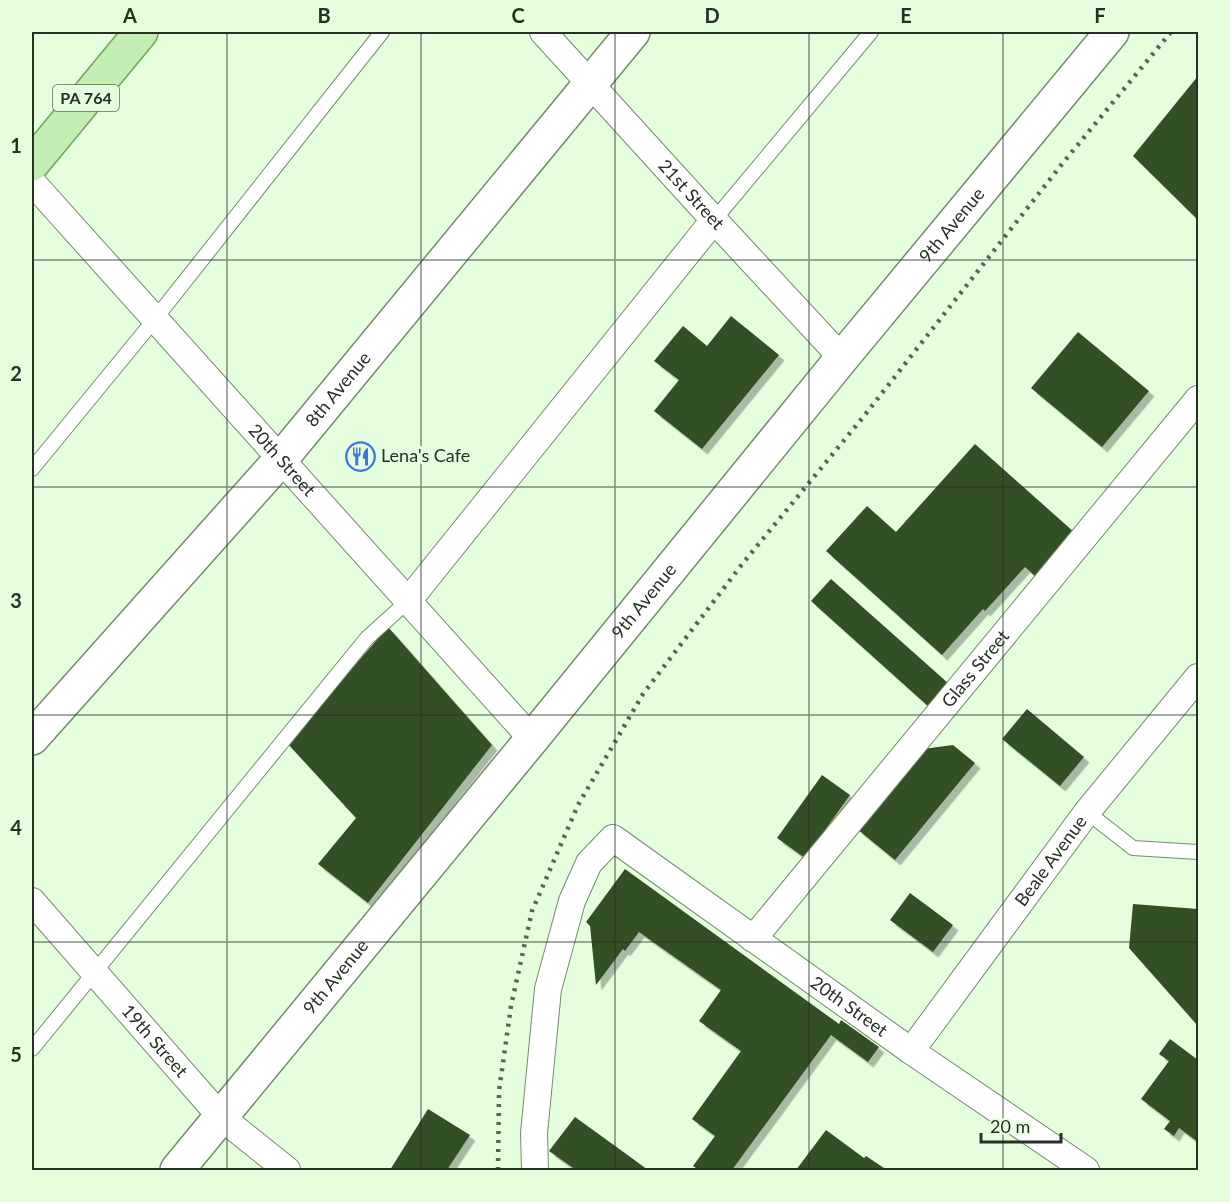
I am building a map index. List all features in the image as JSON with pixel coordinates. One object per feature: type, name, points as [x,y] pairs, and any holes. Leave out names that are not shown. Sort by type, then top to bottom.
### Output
[{"type":"main road","name":"PA 764","points":[[32,164],[141,32]]},
{"type":"street","name":"21st Street","points":[[543,32],[842,358]]},
{"type":"street","name":"8th Avenue","points":[[32,738],[281,459],[633,32]]},
{"type":"street","name":"9th Avenue","points":[[177,1170],[1112,32]]},
{"type":"street","name":"20th Street","points":[[32,182],[532,739]]},
{"type":"street","points":[[408,601],[714,220]]},
{"type":"street","name":"Glass Street","points":[[753,939],[1198,399]]},
{"type":"street","name":"Beale Avenue","points":[[911,1051],[1087,812],[1198,677]]},
{"type":"street","name":"20th Street","points":[[535,1170],[534,1133],[548,989],[572,901],[589,863],[613,838],[911,1051],[1086,1170]]},
{"type":"street","name":"19th Street","points":[[32,902],[221,1117],[287,1170]]},
{"type":"lane","points":[[32,469],[155,319],[382,32]]},
{"type":"lane","points":[[714,220],[871,32]]},
{"type":"lane","points":[[32,1048],[367,638],[408,601]]},
{"type":"lane","points":[[1087,812],[1133,848],[1198,852]]},
{"type":"building","points":[[1198,76],[1198,220],[1133,156]]},
{"type":"building","points":[[731,316],[779,355],[702,449],[654,411],[679,380],[654,361],[683,326],[707,346]]},
{"type":"building","points":[[1078,332],[1149,391],[1102,447],[1031,388]]},
{"type":"building","points":[[975,444],[1075,533],[1036,577],[1025,567],[942,655],[826,551],[867,506],[896,532]]},
{"type":"building","points":[[831,579],[949,684],[929,707],[811,601]]},
{"type":"building","points":[[388,627],[492,745],[368,903],[318,864],[356,818],[287,743]]},
{"type":"building","points":[[1027,709],[1084,757],[1060,786],[1002,739]]},
{"type":"building","points":[[953,745],[975,763],[895,860],[857,829],[923,749]]},
{"type":"building","points":[[822,775],[850,795],[805,858],[777,838]]},
{"type":"building","points":[[625,869],[839,1024],[841,1020],[879,1047],[868,1062],[831,1035],[732,1170],[699,1170],[693,1166],[715,1136],[692,1119],[741,1051],[699,1021],[721,990],[639,932],[596,985],[590,926],[586,922]]},
{"type":"building","points":[[910,893],[953,925],[933,952],[890,920]]},
{"type":"building","points":[[1133,904],[1198,909],[1198,1026],[1129,948]]},
{"type":"building","points":[[1170,1039],[1198,1060],[1198,1142],[1179,1128],[1174,1136],[1164,1129],[1170,1121],[1141,1099],[1169,1061],[1159,1054]]},
{"type":"building","points":[[428,1109],[470,1135],[447,1170],[390,1170]]},
{"type":"building","points":[[575,1117],[648,1170],[576,1170],[549,1151]]},
{"type":"building","points":[[826,1130],[864,1158],[866,1156],[887,1170],[796,1170]]},
{"type":"railway","points":[[498,1170],[499,1091],[511,1006],[532,911],[578,805],[643,694],[743,563],[864,416],[1062,164],[1171,32]]},
{"type":"place","name":"Lena's Cafe","points":[[360,456]]}]
